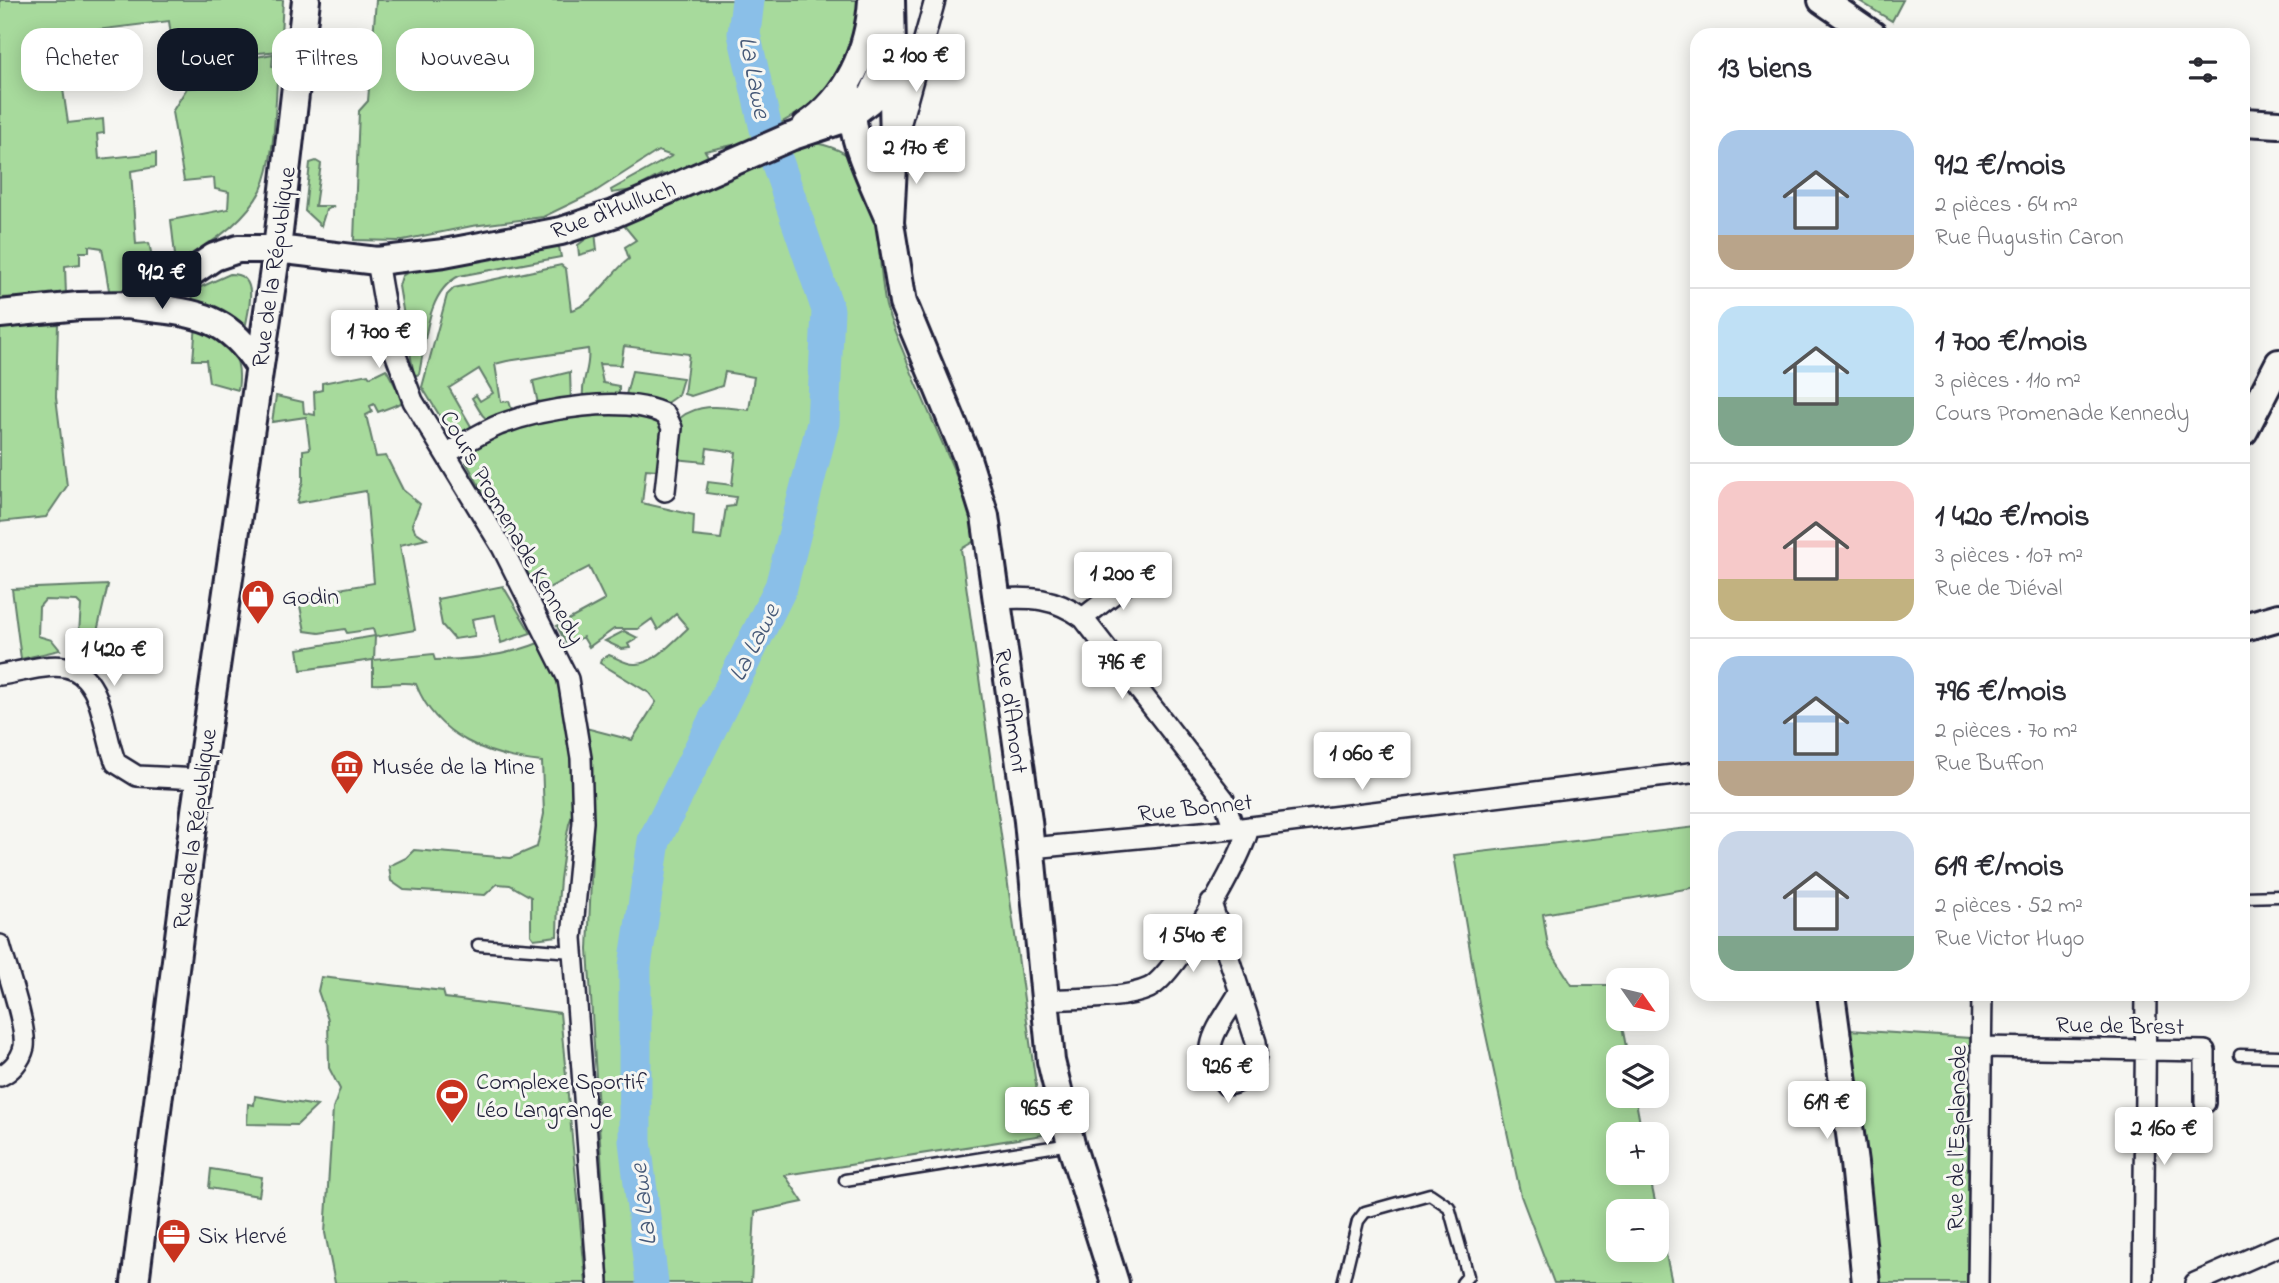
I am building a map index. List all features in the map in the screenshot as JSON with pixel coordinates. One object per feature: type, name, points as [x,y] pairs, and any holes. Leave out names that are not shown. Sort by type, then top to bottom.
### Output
[{"type":"street","name":"Rue de la République","points":[[135,1283],[200,779],[276,249],[306,0]]},
{"type":"street","points":[[874,0],[880,30],[875,51],[851,106],[864,160],[890,223]]},
{"type":"street","points":[[851,106],[870,100],[886,70],[891,41],[891,0]]},
{"type":"street","points":[[894,147],[935,0]]},
{"type":"street","points":[[1822,0],[1861,28]]},
{"type":"street","name":"Rue d'Amont","points":[[891,41],[894,147],[890,223],[903,303],[977,484],[985,516],[1031,848],[1043,1000],[1051,1061],[1071,1144],[1115,1283]]},
{"type":"street","name":"Rue d'Hulluch","points":[[126,305],[186,276],[226,252],[276,249],[377,261],[513,241],[587,223],[799,134],[851,106]]},
{"type":"street","points":[[851,106],[882,125],[894,147]]},
{"type":"street","points":[[2250,122],[2279,124]]},
{"type":"street","points":[[799,134],[827,133],[844,140],[864,160]]},
{"type":"street","name":"Cours Promenade Kennedy","points":[[377,261],[384,308],[401,373],[413,401],[502,547],[568,679],[581,758],[583,821],[572,923],[598,1283]]},
{"type":"street","points":[[186,276],[183,301],[242,340],[259,366]]},
{"type":"street","points":[[0,314],[79,306],[126,305],[206,316]]},
{"type":"street","points":[[2250,419],[2279,363]]},
{"type":"street","points":[[446,454],[500,425],[540,413],[580,407],[649,408],[666,415],[672,428],[665,491]]},
{"type":"street","points":[[1083,618],[1139,574]]},
{"type":"street","points":[[997,599],[1041,597],[1056,601],[1083,618],[1224,799],[1247,840],[1169,973],[1148,989],[1043,1000]]},
{"type":"street","points":[[2250,625],[2279,617]]},
{"type":"street","points":[[0,675],[64,667],[79,672],[89,681],[94,693],[116,763],[137,776],[200,779]]},
{"type":"street","name":"Rue Bonnet","points":[[1031,848],[1242,828],[1690,773]]},
{"type":"street","points":[[1212,903],[1239,993]]},
{"type":"street","points":[[0,944],[23,1030],[24,1047],[17,1064],[0,1076]]},
{"type":"street","points":[[1832,1001],[1854,1163],[1866,1283]]},
{"type":"street","name":"Rue de l'Esplanade","points":[[1978,1283],[1982,1001]]},
{"type":"street","points":[[2143,1283],[2146,1001]]},
{"type":"street","name":"Rue de Brest","points":[[1982,1047],[2205,1051],[2205,1103]]},
{"type":"street","points":[[2195,1283],[2279,1245]]},
{"type":"lane","points":[[2250,897],[2279,896]]},
{"type":"lane","points":[[478,945],[573,952]]},
{"type":"lane","points":[[2240,1055],[2279,1056]]},
{"type":"lane","points":[[845,1180],[1071,1144]]},
{"type":"lane","points":[[1343,1283],[1358,1221],[1365,1212],[1430,1194],[1450,1207],[1468,1276],[1462,1283]]},
{"type":"green space","points":[[0,0],[283,0],[281,28],[272,28],[272,52],[258,53],[258,28],[170,28],[169,21],[112,28],[21,28],[21,91],[63,91],[68,123],[103,119],[104,133],[97,134],[99,159],[156,153],[156,167],[131,171],[136,244],[149,243],[156,275],[110,296],[102,248],[89,246],[89,252],[80,252],[80,264],[65,266],[66,295],[0,298]]},
{"type":"green space","points":[[376,0],[863,0],[848,65],[814,104],[747,142],[705,151],[708,156],[670,176],[662,174],[633,190],[612,193],[611,190],[672,156],[658,151],[593,193],[543,217],[472,226],[398,241],[354,240],[359,111],[368,101],[369,91],[382,91],[382,28],[374,28]]},
{"type":"green space","points":[[1858,0],[1903,0],[1892,21]]},
{"type":"green space","points":[[272,54],[272,91],[276,91],[270,162],[261,190],[235,223],[212,242],[176,264],[171,220],[228,209],[229,192],[215,189],[214,178],[184,181],[172,112],[185,91],[258,91],[258,57]]},
{"type":"green space","points":[[807,142],[828,146],[848,155],[866,180],[875,215],[888,313],[954,471],[978,539],[961,549],[1043,1135],[785,1175],[803,1202],[755,1212],[751,1283],[609,1283],[588,950],[593,833],[586,728],[632,740],[656,702],[649,693],[600,663],[601,660],[609,655],[629,663],[643,663],[664,650],[688,628],[676,614],[658,630],[652,619],[638,629],[614,629],[589,647],[583,637],[567,645],[557,626],[605,600],[589,567],[539,593],[466,462],[476,449],[497,437],[525,427],[590,414],[620,413],[644,416],[659,423],[662,439],[658,470],[646,469],[642,503],[694,515],[693,536],[721,539],[726,507],[734,506],[736,497],[706,493],[708,482],[732,485],[736,452],[707,448],[705,462],[675,459],[680,418],[704,408],[749,410],[754,377],[725,372],[722,386],[691,396],[684,394],[689,354],[624,346],[621,365],[599,364],[603,383],[619,386],[619,395],[614,399],[583,397],[588,349],[507,361],[495,364],[501,402],[509,401],[513,414],[491,420],[484,417],[472,398],[476,395],[480,401],[493,393],[479,369],[449,388],[472,428],[454,439],[422,387],[447,295],[454,288],[561,265],[566,269],[571,310],[579,307],[629,259],[625,247],[636,240],[621,222]]},
{"type":"green space","points":[[316,161],[321,164],[315,206],[334,206],[326,210],[321,226],[305,211],[310,163]]},
{"type":"green space","points":[[595,232],[597,250],[579,255],[578,245]]},
{"type":"green space","points":[[547,246],[559,247],[561,257],[459,276],[448,283],[429,319],[419,374],[414,376],[399,286],[402,276],[412,270]]},
{"type":"green space","points":[[230,274],[240,276],[249,286],[250,303],[245,329],[193,304],[192,291]]},
{"type":"green space","points":[[58,324],[56,397],[67,486],[46,517],[0,522],[0,327]]},
{"type":"green space","points":[[196,324],[224,343],[236,357],[238,390],[209,382],[206,360],[193,360]]},
{"type":"green space","points":[[386,369],[404,402],[378,412],[374,404],[370,406],[372,412],[366,415],[376,457],[386,456],[403,490],[420,504],[412,524],[415,531],[427,539],[400,545],[415,630],[375,637],[374,660],[433,654],[435,660],[475,658],[515,651],[541,642],[563,700],[574,762],[575,807],[569,824],[560,880],[557,936],[534,939],[531,935],[531,897],[510,885],[497,884],[485,895],[404,890],[391,881],[389,866],[406,858],[414,850],[511,858],[537,847],[544,814],[542,762],[503,755],[467,741],[437,718],[416,684],[373,684],[373,660],[301,670],[298,649],[375,636],[373,629],[347,633],[345,629],[319,633],[305,631],[298,596],[374,583],[366,491],[297,503],[303,481],[303,450],[310,449],[306,417],[272,422],[276,396],[303,402],[304,413],[315,415],[314,392],[322,390],[322,383],[368,374],[370,377]]},
{"type":"green space","points":[[632,371],[683,378],[678,395],[665,404],[629,399],[626,395]]},
{"type":"green space","points":[[570,372],[571,402],[539,408],[533,381]]},
{"type":"green space","points":[[108,585],[96,636],[79,633],[81,605],[77,601],[45,600],[39,607],[38,636],[52,640],[60,650],[21,659],[12,589]]},
{"type":"green space","points":[[503,586],[531,633],[501,643],[495,615],[472,619],[475,636],[454,639],[442,625],[437,599]]},
{"type":"green space","points":[[624,631],[638,638],[628,644],[630,648],[622,649],[605,641]]},
{"type":"green space","points":[[1690,828],[1690,888],[1543,914],[1548,947],[1572,985],[1606,985],[1606,1031],[1623,1031],[1626,1045],[1606,1045],[1606,1108],[1637,1108],[1640,1122],[1606,1122],[1606,1185],[1652,1185],[1654,1199],[1606,1199],[1606,1262],[1668,1262],[1672,1283],[1554,1283],[1521,1196],[1479,1003],[1454,855]]},
{"type":"green space","name":"Complexe Sportif Léo Langrange","points":[[321,977],[443,991],[445,998],[560,1013],[586,1283],[335,1283],[325,1233],[333,1109],[340,1089],[329,1068],[328,1020],[318,991]]},
{"type":"green space","points":[[1849,1030],[1970,1038],[1967,1283],[1879,1283]]},
{"type":"green space","points":[[255,1096],[317,1106],[297,1125],[247,1124],[248,1104],[254,1105]]},
{"type":"green space","points":[[211,1169],[262,1177],[259,1196],[209,1188]]},
{"type":"waterway","name":"La Lawe","points":[[652,1283],[635,1141],[635,966],[654,841],[781,587],[823,423],[828,310],[766,129],[744,34],[748,0]]},
{"type":"waterway","name":"La Lawe","points":[[747,3],[755,0]]},
{"type":"place","name":"Godin","points":[[258,626]]},
{"type":"place","name":"Musée de la Mine","points":[[347,796]]},
{"type":"place","name":"Complexe Sportif Léo Langrange","points":[[452,1125]]},
{"type":"place","name":"Six Hervé","points":[[174,1265]]}]
